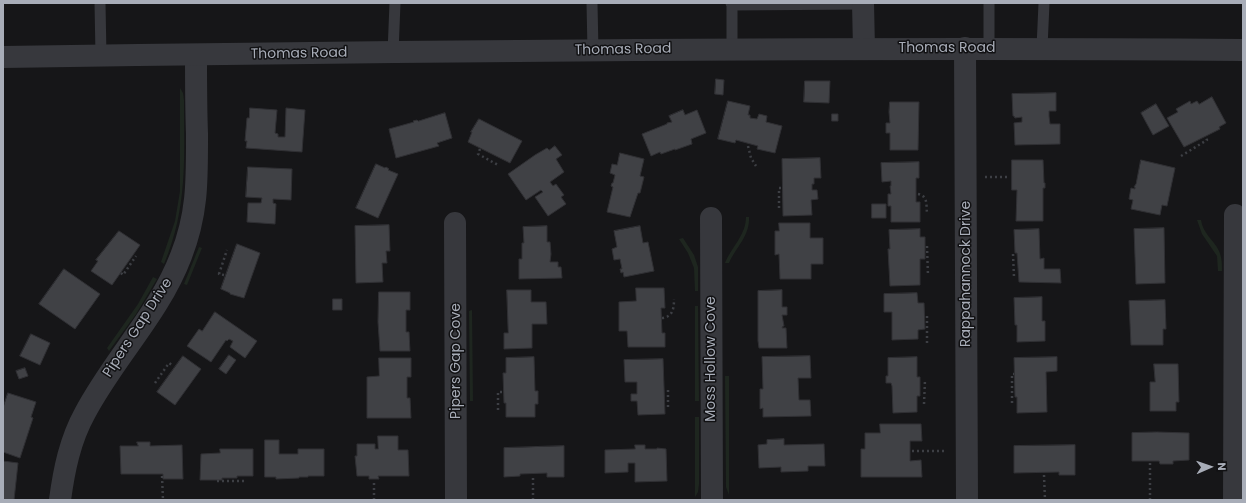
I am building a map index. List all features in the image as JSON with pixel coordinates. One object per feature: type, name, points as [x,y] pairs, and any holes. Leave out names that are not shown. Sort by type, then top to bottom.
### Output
[{"type":"street","points":[[863,3],[864,49]]},
{"type":"street","name":"Rappahannock Drive","points":[[965,48],[967,500]]},
{"type":"street","name":"Thomas Road","points":[[3,57],[732,49],[1042,48],[1243,50]]},
{"type":"street","name":"Pipers Gap Drive","points":[[60,500],[66,464],[84,414],[95,395],[158,302],[171,278],[188,236],[196,201],[196,55]]},
{"type":"street","points":[[1234,500],[1235,215]]},
{"type":"street","name":"Moss Hollow Cove","points":[[711,218],[712,500]]},
{"type":"street","name":"Pipers Gap Cove","points":[[455,223],[456,500]]},
{"type":"lane","points":[[100,3],[101,56]]},
{"type":"lane","points":[[393,53],[395,3]]},
{"type":"lane","points":[[592,3],[593,51]]},
{"type":"lane","points":[[732,49],[731,4],[863,3]]},
{"type":"lane","points":[[989,3],[989,48]]},
{"type":"lane","points":[[1042,48],[1044,3]]},
{"type":"path","points":[[1181,156],[1208,140],[1206,138]]},
{"type":"path","points":[[748,146],[751,158],[756,166]]},
{"type":"path","points":[[480,149],[478,154],[498,165]]},
{"type":"path","points":[[985,177],[1010,177]]},
{"type":"path","points":[[779,208],[779,188],[781,188]]},
{"type":"path","points":[[918,194],[922,195],[926,200],[927,213]]},
{"type":"path","points":[[927,246],[928,276]]},
{"type":"path","points":[[224,275],[219,274],[227,250]]},
{"type":"path","points":[[1013,254],[1014,277]]},
{"type":"path","points":[[121,273],[123,275],[136,256]]},
{"type":"path","points":[[662,318],[668,316],[674,310],[674,299]]},
{"type":"path","points":[[927,316],[927,346]]},
{"type":"path","points":[[155,383],[169,363],[173,366]]},
{"type":"path","points":[[1012,403],[1012,374],[1014,374]]},
{"type":"path","points":[[924,404],[925,380]]},
{"type":"path","points":[[668,390],[668,410]]},
{"type":"path","points":[[498,410],[498,392],[502,392]]},
{"type":"path","points":[[912,451],[948,451]]},
{"type":"path","points":[[1150,462],[1150,500]]},
{"type":"path","points":[[1044,475],[1045,500]]},
{"type":"path","points":[[162,476],[163,500]]},
{"type":"path","points":[[533,476],[533,500]]},
{"type":"path","points":[[374,480],[374,500]]},
{"type":"path","points":[[217,482],[245,481]]},
{"type":"shaded area","points":[[180,88],[183,93],[184,100],[183,183],[177,223],[172,243],[164,264],[161,262],[175,221],[180,191]]},
{"type":"shaded area","points":[[746,217],[749,217],[749,224],[745,236],[729,263],[725,263],[744,230]]},
{"type":"shaded area","points":[[1197,220],[1201,220],[1206,233],[1219,251],[1222,271],[1218,271],[1217,256],[1202,234]]},
{"type":"shaded area","points":[[683,238],[694,255],[698,267],[698,291],[695,291],[694,268],[688,253],[679,239]]},
{"type":"shaded area","points":[[199,247],[202,248],[187,285],[184,284]]},
{"type":"shaded area","points":[[153,277],[157,279],[136,314],[109,351],[107,348],[138,304]]},
{"type":"shaded area","points":[[695,306],[698,306],[699,401],[695,401]]},
{"type":"shaded area","points":[[472,310],[473,401],[470,401],[469,311]]},
{"type":"shaded area","points":[[725,376],[729,376],[729,495],[726,487]]},
{"type":"shaded area","points":[[695,417],[699,417],[699,484],[698,492],[695,497]]},
{"type":"building","points":[[716,79],[724,80],[723,95],[715,94]]},
{"type":"building","points":[[805,81],[830,81],[829,103],[804,102]]},
{"type":"building","points":[[1056,93],[1056,111],[1049,111],[1049,116],[1050,124],[1060,124],[1060,144],[1015,145],[1014,123],[1022,122],[1022,117],[1015,118],[1013,116],[1012,94]]},
{"type":"building","points":[[1212,97],[1226,123],[1219,127],[1220,129],[1184,147],[1167,118],[1178,112],[1176,109],[1190,101],[1191,104],[1197,101],[1199,104]]},
{"type":"building","points":[[728,101],[750,106],[748,115],[750,115],[750,118],[757,119],[759,114],[767,116],[766,122],[782,126],[775,153],[757,149],[758,146],[736,140],[735,143],[718,139]]},
{"type":"building","points":[[890,102],[919,102],[918,150],[890,150],[890,133],[886,133],[886,123],[890,123]]},
{"type":"building","points":[[1156,104],[1169,126],[1153,135],[1141,113]]},
{"type":"building","points":[[250,108],[277,110],[275,133],[278,134],[278,137],[285,137],[286,108],[305,110],[302,152],[246,148],[247,141],[245,141],[247,118],[249,118]]},
{"type":"building","points":[[683,110],[685,115],[697,110],[706,133],[691,139],[692,144],[661,154],[660,152],[651,156],[642,134],[672,122],[669,116]]},
{"type":"building","points":[[445,113],[452,138],[437,143],[439,146],[396,158],[389,129]]},
{"type":"building","points":[[832,114],[838,114],[838,121],[832,121]]},
{"type":"building","points":[[479,119],[522,141],[510,163],[468,142],[471,132]]},
{"type":"building","points":[[555,146],[562,155],[556,159],[564,172],[550,182],[553,186],[556,184],[564,195],[561,197],[566,204],[548,216],[535,197],[543,192],[541,190],[526,200],[508,174],[535,155],[547,148],[549,150]]},
{"type":"building","points":[[620,153],[644,159],[640,176],[644,177],[640,193],[638,193],[630,217],[607,212],[613,187],[611,186],[615,175],[610,173],[612,164],[617,165]]},
{"type":"building","points":[[820,158],[821,178],[814,178],[814,184],[812,184],[812,190],[817,190],[818,199],[811,200],[812,215],[783,216],[782,159]]},
{"type":"building","points":[[1012,160],[1043,160],[1045,188],[1043,188],[1043,221],[1016,221],[1017,190],[1012,190]]},
{"type":"building","points":[[1141,160],[1175,168],[1167,206],[1162,205],[1160,215],[1131,209],[1133,200],[1129,199],[1131,188],[1135,189],[1134,187]]},
{"type":"building","points":[[919,162],[919,178],[916,178],[916,202],[920,202],[920,222],[891,222],[891,206],[888,206],[888,194],[891,194],[891,181],[882,182],[881,163]]},
{"type":"building","points":[[376,164],[385,168],[386,167],[389,169],[388,170],[398,174],[378,218],[356,208]]},
{"type":"building","points":[[248,167],[292,169],[291,200],[273,199],[273,203],[276,204],[275,224],[247,222],[248,203],[261,203],[262,198],[246,197]]},
{"type":"building","points":[[872,204],[886,204],[886,218],[872,218]]},
{"type":"building","points":[[779,223],[810,223],[810,238],[823,238],[823,264],[811,264],[811,279],[780,279],[779,254],[775,255],[775,231],[779,231]]},
{"type":"building","points":[[389,225],[390,251],[386,251],[387,263],[382,263],[383,282],[356,283],[355,226]]},
{"type":"building","points":[[547,226],[547,242],[550,242],[551,254],[550,262],[558,262],[558,267],[561,267],[562,278],[519,279],[519,259],[522,259],[522,243],[524,243],[523,227]]},
{"type":"building","points":[[640,226],[643,243],[648,242],[654,271],[624,277],[623,272],[621,273],[620,269],[622,269],[620,259],[614,260],[612,249],[617,247],[614,231]]},
{"type":"building","points":[[1164,228],[1165,283],[1136,284],[1134,229]]},
{"type":"building","points":[[920,229],[920,237],[925,237],[925,259],[920,259],[920,285],[890,286],[888,249],[890,249],[889,230]]},
{"type":"building","points":[[1039,229],[1040,259],[1044,258],[1044,269],[1060,269],[1061,283],[1019,282],[1017,253],[1015,253],[1014,230]]},
{"type":"building","points":[[119,231],[140,245],[112,285],[91,271],[98,261],[96,260]]},
{"type":"building","points":[[237,244],[260,253],[244,298],[230,294],[221,289]]},
{"type":"building","points":[[64,269],[100,294],[75,329],[39,304]]},
{"type":"building","points":[[636,288],[664,288],[665,308],[661,308],[662,333],[665,333],[665,347],[628,347],[627,331],[619,331],[619,302],[636,301]]},
{"type":"building","points":[[507,290],[531,290],[531,302],[546,302],[547,324],[532,324],[532,348],[504,349],[504,333],[508,333]]},
{"type":"building","points":[[782,290],[782,307],[787,307],[787,315],[782,315],[784,326],[782,328],[786,328],[787,348],[759,348],[758,291]]},
{"type":"building","points":[[379,292],[410,292],[410,310],[406,310],[406,332],[409,332],[410,351],[380,351],[378,322]]},
{"type":"building","points":[[917,293],[918,303],[924,303],[925,329],[918,330],[918,339],[892,340],[892,312],[884,312],[884,294]]},
{"type":"building","points":[[1042,297],[1042,321],[1045,321],[1045,341],[1017,342],[1014,298]]},
{"type":"building","points":[[333,299],[342,299],[342,310],[333,310]]},
{"type":"building","points":[[1165,300],[1166,329],[1163,329],[1163,345],[1131,345],[1129,301]]},
{"type":"building","points":[[215,312],[257,341],[245,358],[230,347],[233,341],[229,339],[227,341],[226,340],[211,362],[187,346],[199,329],[202,331]]},
{"type":"building","points":[[31,334],[50,343],[40,365],[20,356]]},
{"type":"building","points":[[229,355],[236,360],[226,374],[219,369]]},
{"type":"building","points":[[183,356],[201,369],[175,405],[157,392]]},
{"type":"building","points":[[810,356],[811,378],[798,378],[799,400],[810,400],[811,416],[763,417],[763,408],[760,409],[760,389],[763,389],[762,357]]},
{"type":"building","points":[[534,357],[535,391],[538,391],[538,404],[535,404],[535,417],[506,417],[503,373],[506,373],[506,358]]},
{"type":"building","points":[[917,357],[917,377],[920,377],[920,396],[917,396],[917,412],[893,413],[892,386],[891,383],[886,383],[886,376],[888,376],[888,358]]},
{"type":"building","points":[[1057,357],[1057,371],[1046,372],[1047,412],[1017,413],[1014,358]]},
{"type":"building","points":[[379,358],[411,358],[411,377],[407,377],[407,398],[410,398],[411,418],[367,418],[367,377],[379,376]]},
{"type":"building","points":[[663,359],[665,414],[638,415],[637,401],[631,401],[631,394],[637,394],[637,382],[625,382],[624,360]]},
{"type":"building","points":[[1154,364],[1178,364],[1179,402],[1176,402],[1176,411],[1150,411],[1150,382],[1155,382]]},
{"type":"building","points":[[25,368],[28,376],[19,379],[16,371]]},
{"type":"building","points":[[8,393],[36,402],[31,417],[33,418],[20,458],[3,452],[3,408]]},
{"type":"building","points":[[880,424],[921,424],[922,441],[910,441],[910,461],[921,460],[922,477],[861,477],[861,449],[865,449],[865,433],[880,433]]},
{"type":"building","points":[[1132,433],[1189,433],[1189,460],[1173,461],[1173,464],[1160,464],[1159,461],[1132,461]]},
{"type":"building","points":[[378,436],[398,436],[398,450],[408,450],[409,476],[378,476],[379,479],[369,479],[369,476],[357,476],[355,456],[357,456],[357,444],[375,444],[375,449],[378,449]]},
{"type":"building","points":[[784,439],[784,445],[824,444],[825,466],[808,466],[808,471],[781,472],[781,467],[759,468],[758,445],[767,444],[767,440]]},
{"type":"building","points":[[265,440],[279,440],[279,454],[298,454],[298,449],[324,449],[324,476],[276,479],[276,477],[265,477]]},
{"type":"building","points":[[137,442],[150,442],[150,446],[182,445],[183,479],[163,479],[163,474],[121,474],[120,446],[138,446]]},
{"type":"building","points":[[635,445],[645,445],[645,449],[666,449],[667,481],[635,482],[635,463],[628,463],[628,472],[605,473],[605,450],[635,449]]},
{"type":"building","points":[[1075,445],[1075,475],[1059,475],[1059,472],[1014,473],[1014,446]]},
{"type":"building","points":[[564,446],[564,477],[547,477],[547,473],[520,474],[520,476],[504,477],[504,448]]},
{"type":"building","points":[[220,449],[253,449],[253,476],[237,476],[237,478],[222,478],[222,480],[200,480],[201,454],[220,453]]},
{"type":"building","points":[[3,461],[18,463],[14,500],[3,500]]}]
